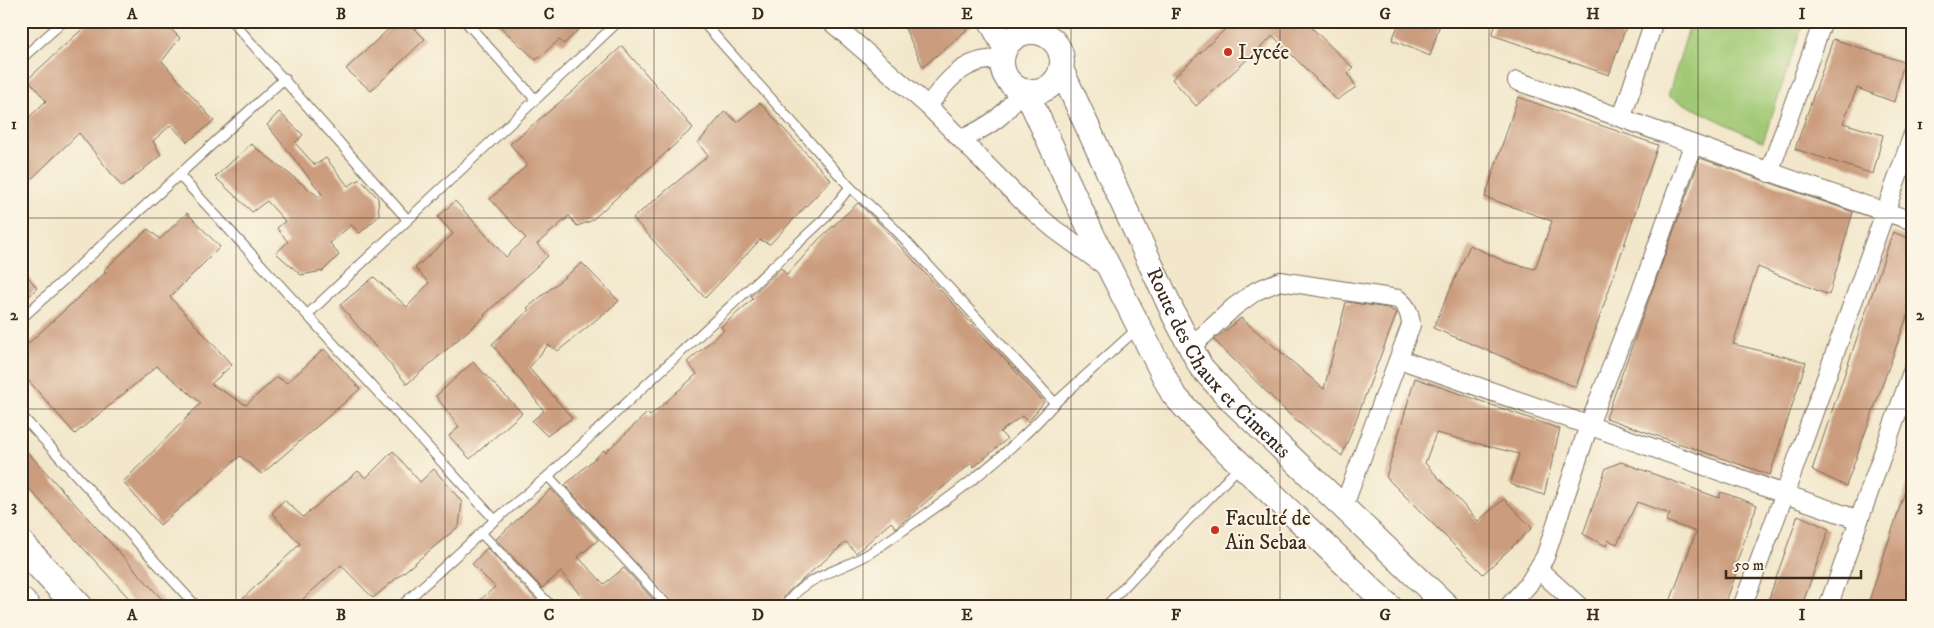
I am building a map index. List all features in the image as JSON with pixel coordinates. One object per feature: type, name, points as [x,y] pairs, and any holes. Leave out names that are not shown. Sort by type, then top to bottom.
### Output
[{"type":"highway","points":[[21,545],[79,607]]},
{"type":"highway","points":[[21,602],[26,607]]},
{"type":"street","points":[[830,21],[928,106],[1027,206],[1073,244],[1110,270]]},
{"type":"street","points":[[928,106],[956,72],[1004,54],[1010,42],[1021,34],[1044,29],[1058,47],[1060,54],[1061,69],[1056,79],[1048,87],[1037,91],[1023,90],[1007,77],[1004,54],[991,21]]},
{"type":"street","points":[[1622,117],[1654,21]]},
{"type":"street","points":[[1769,172],[1823,21]]},
{"type":"street","name":"Route des Chaux et Ciments","points":[[1061,69],[1201,367],[1218,387],[1448,607]]},
{"type":"street","points":[[1518,81],[1622,117],[1769,172],[1913,221]]},
{"type":"street","points":[[962,139],[1001,117],[1023,90]]},
{"type":"street","name":"Route des Chaux et Ciments","points":[[1023,90],[1138,327],[1173,394],[1189,413],[1390,607]]},
{"type":"street","points":[[1742,607],[1785,493],[1913,134]]},
{"type":"street","points":[[1508,607],[1539,570],[1589,425],[1646,280],[1693,145]]},
{"type":"street","points":[[1190,347],[1256,291],[1280,281],[1398,299],[1403,303],[1409,312],[1411,325],[1343,508]]},
{"type":"street","points":[[1399,359],[1858,520]]},
{"type":"street","points":[[1828,607],[1913,369]]},
{"type":"street","points":[[1539,570],[1580,607]]},
{"type":"lane","points":[[21,59],[64,21]]},
{"type":"lane","points":[[232,21],[285,78],[407,219]]},
{"type":"lane","points":[[465,21],[535,99]]},
{"type":"lane","points":[[308,314],[619,21]]},
{"type":"lane","points":[[702,21],[850,187],[894,228],[1055,403]]},
{"type":"lane","points":[[21,319],[285,78]]},
{"type":"lane","points":[[179,175],[495,520]]},
{"type":"lane","points":[[400,607],[495,520],[548,476],[824,219],[850,187]]},
{"type":"lane","points":[[785,607],[808,583],[862,559],[980,475],[1021,440],[1055,403],[1138,327]]},
{"type":"lane","points":[[21,416],[197,607]]},
{"type":"lane","points":[[1104,607],[1242,464]]},
{"type":"lane","points":[[548,476],[669,607]]},
{"type":"lane","points":[[481,533],[552,607]]},
{"type":"green space","points":[[1691,21],[1804,21],[1763,142],[1668,96]]},
{"type":"building","points":[[91,21],[163,21],[180,38],[162,61],[214,121],[187,142],[171,125],[153,141],[161,155],[122,187],[79,133],[21,189],[21,125],[46,101],[28,79]]},
{"type":"building","points":[[397,21],[407,21],[425,39],[371,91],[346,69]]},
{"type":"building","points":[[494,21],[587,21],[564,44],[559,40],[536,60]]},
{"type":"building","points":[[911,21],[977,21],[923,67],[904,26]]},
{"type":"building","name":"Lycée","points":[[1234,21],[1305,21],[1353,68],[1348,73],[1356,87],[1337,100],[1273,36],[1196,106],[1172,79]]},
{"type":"building","points":[[1400,21],[1441,21],[1430,56],[1392,40]]},
{"type":"building","points":[[1497,21],[1628,21],[1609,75],[1492,35]]},
{"type":"building","points":[[1833,39],[1904,62],[1894,102],[1857,88],[1843,123],[1883,135],[1873,174],[1795,149]]},
{"type":"building","points":[[622,46],[693,128],[591,221],[577,226],[569,216],[537,244],[548,256],[485,316],[407,384],[340,305],[374,277],[407,307],[429,283],[415,268],[453,234],[438,217],[455,201],[506,257],[526,238],[490,199],[527,165],[510,144],[572,92]]},
{"type":"building","points":[[1518,97],[1658,145],[1576,387],[1433,328],[1470,245],[1506,262],[1535,269],[1552,221],[1485,197]]},
{"type":"building","points":[[760,103],[831,180],[770,244],[760,240],[705,298],[633,218],[708,156],[698,143],[725,111],[737,122]]},
{"type":"building","points":[[279,112],[303,135],[295,143],[315,165],[326,158],[348,186],[360,179],[378,198],[379,216],[360,233],[351,225],[330,243],[339,255],[323,271],[301,275],[276,253],[288,242],[277,228],[285,221],[267,201],[252,212],[215,177],[251,144],[319,197],[322,194],[267,125]]},
{"type":"building","points":[[1700,158],[1853,212],[1829,295],[1758,267],[1733,344],[1806,362],[1770,475],[1606,418]]},
{"type":"building","points":[[858,203],[879,223],[1044,402],[1028,422],[1022,416],[1000,432],[1007,439],[974,467],[971,463],[896,528],[891,522],[856,553],[846,542],[788,592],[776,607],[675,607],[565,485],[604,450],[606,452],[647,413],[650,416],[697,374],[687,362],[724,330],[721,327],[753,299],[751,296],[781,268],[787,275],[819,239]]},
{"type":"building","points":[[187,213],[220,247],[170,297],[232,365],[211,384],[246,405],[277,377],[287,383],[324,349],[360,389],[262,474],[240,456],[160,525],[123,482],[201,403],[157,366],[75,434],[21,372],[21,350],[106,272],[104,270],[148,229],[160,239]]},
{"type":"building","points":[[1893,232],[1913,240],[1913,300],[1846,486],[1812,470]]},
{"type":"building","points":[[582,263],[619,301],[558,351],[548,345],[529,368],[572,418],[547,436],[532,421],[544,411],[492,344],[529,310],[527,308]]},
{"type":"building","points":[[21,268],[37,288],[21,305]]},
{"type":"building","points":[[1346,302],[1388,308],[1397,313],[1342,456],[1294,419],[1214,340],[1241,318],[1324,389]]},
{"type":"building","points":[[473,362],[522,413],[470,459],[449,436],[459,427],[436,396]]},
{"type":"building","points":[[1415,378],[1560,429],[1544,495],[1510,484],[1519,454],[1436,433],[1425,463],[1478,521],[1504,499],[1532,528],[1483,574],[1386,477]]},
{"type":"building","points":[[21,445],[169,607],[137,607],[21,480]]},
{"type":"building","points":[[393,451],[420,482],[434,469],[462,502],[459,526],[373,598],[341,565],[294,607],[234,607],[300,544],[272,513],[284,500],[303,517],[358,471],[366,478]]},
{"type":"building","points":[[1621,462],[1719,498],[1721,492],[1757,505],[1735,567],[1738,569],[1724,607],[1668,607],[1696,532],[1666,521],[1670,514],[1637,502],[1617,544],[1608,540],[1606,546],[1583,534],[1606,468]]},
{"type":"building","points":[[1910,476],[1913,476],[1913,607],[1867,607]]},
{"type":"building","points":[[551,489],[598,540],[578,557],[604,584],[624,568],[660,607],[590,607],[561,572],[542,588],[496,539]]},
{"type":"building","points":[[1798,515],[1829,529],[1801,607],[1766,607]]},
{"type":"building","points":[[487,548],[543,607],[472,607],[495,587],[472,564]]},
{"type":"place","name":"Lycée","points":[[1228,52]]},
{"type":"place","name":"Faculté de Aïn Sebaa","points":[[1215,530]]}]
